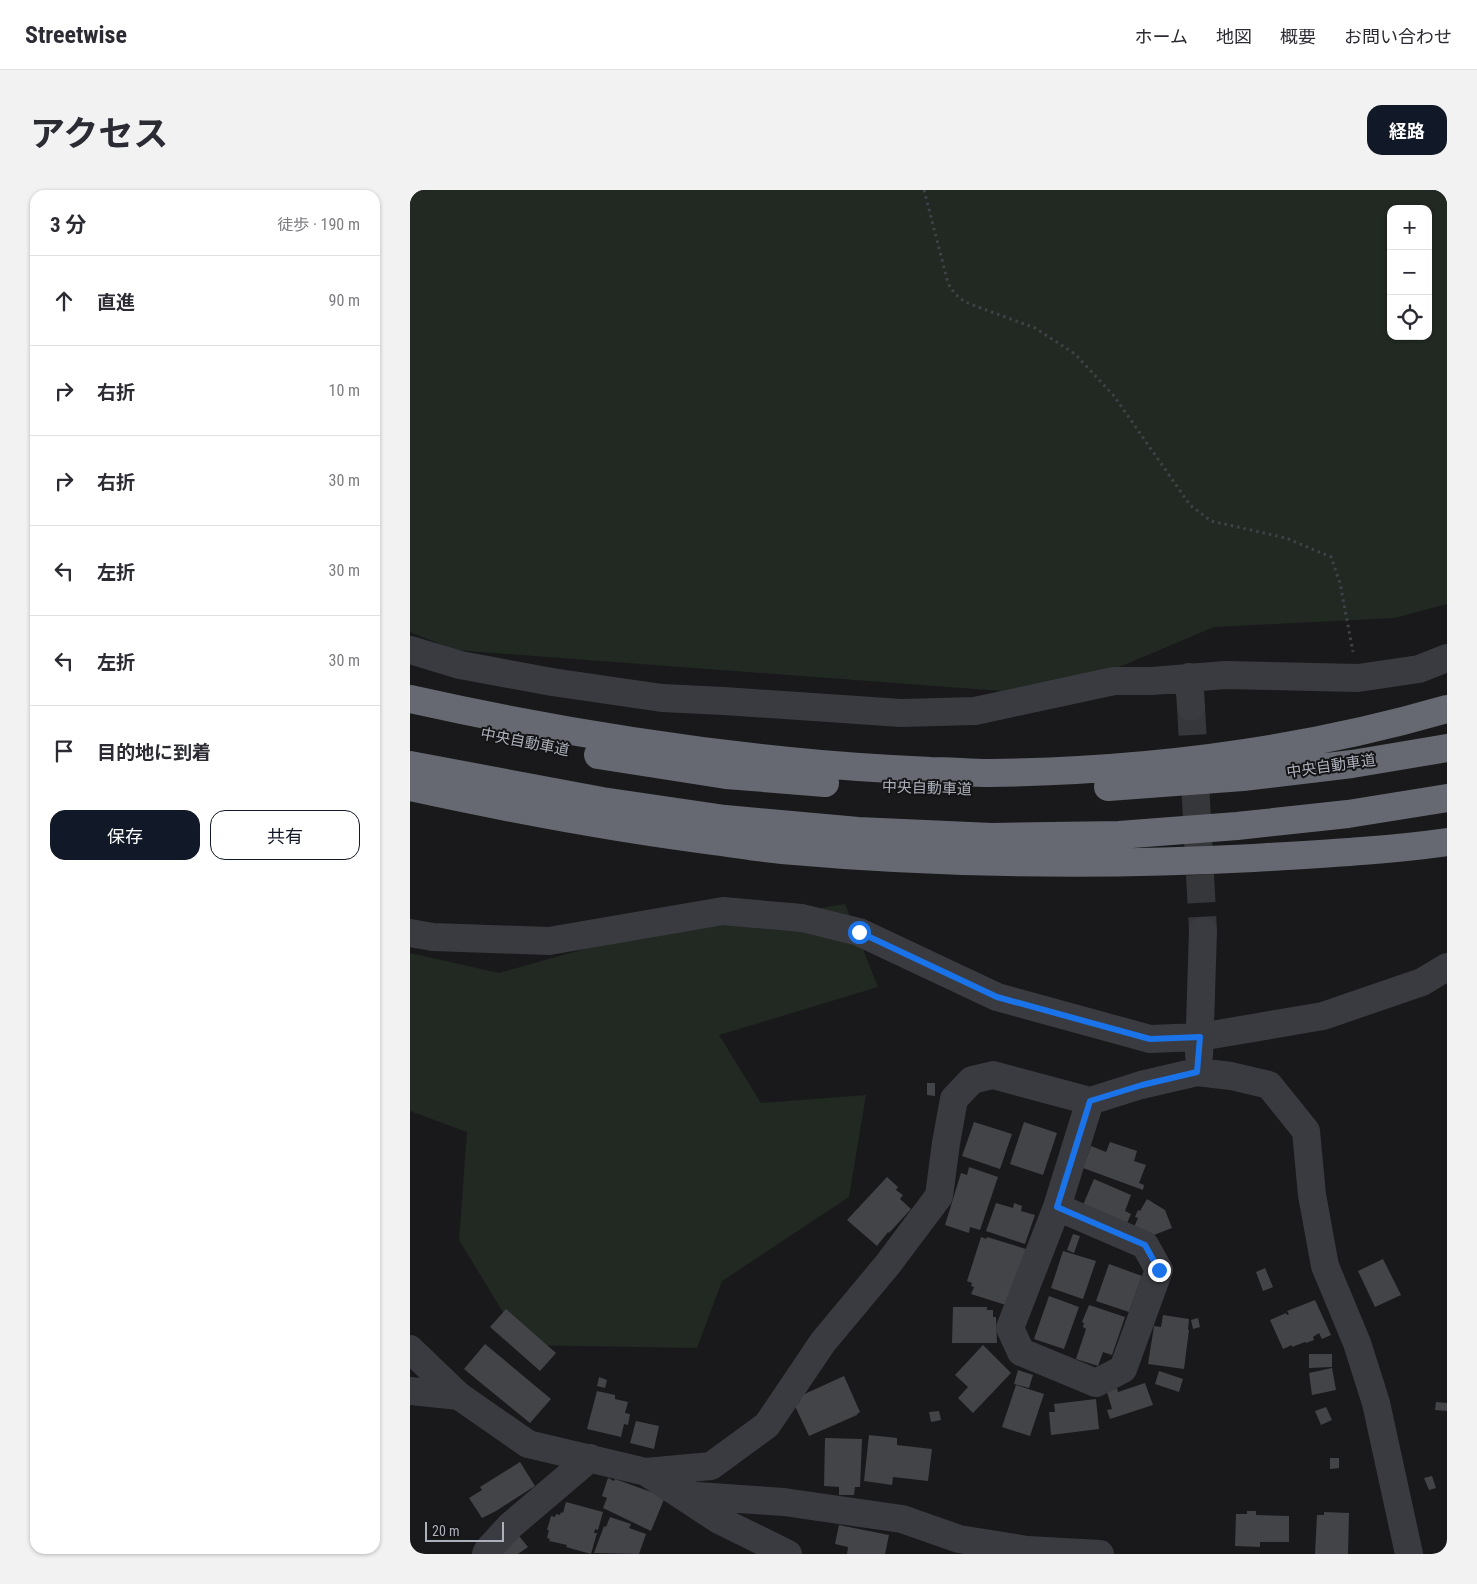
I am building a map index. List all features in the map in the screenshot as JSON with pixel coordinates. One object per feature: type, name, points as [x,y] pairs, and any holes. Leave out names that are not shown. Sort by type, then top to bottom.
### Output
[{"type":"highway","points":[[410,699],[491,717],[618,740],[723,754],[855,767],[987,773],[1113,769],[1222,756],[1322,740],[1447,709]]},
{"type":"highway","name":"中央自動車道","points":[[410,718],[496,737],[612,758],[726,775],[854,785],[988,790],[1117,786],[1243,777],[1352,764],[1447,748]]},
{"type":"highway","points":[[410,765],[602,801],[725,819],[858,831],[992,838],[1118,835],[1237,826],[1348,814],[1447,798]]},
{"type":"highway","points":[[410,787],[510,808],[664,835],[781,850],[913,858],[1048,863],[1184,861],[1319,854],[1447,842]]},
{"type":"street","points":[[410,650],[460,665],[662,698],[901,713],[975,712],[1114,680],[1152,681],[1225,675],[1358,678],[1419,669],[1447,658]]},
{"type":"street","points":[[1189,678],[1191,707]]},
{"type":"street","points":[[410,933],[433,937],[549,941],[723,911],[802,918],[859,932],[997,997],[1150,1039],[1200,1037],[1323,1016],[1422,982],[1447,967]]},
{"type":"street","points":[[1197,1072],[1200,1037],[1203,931]]},
{"type":"street","points":[[410,1350],[459,1396],[528,1444],[646,1472],[712,1466],[766,1425],[823,1342],[888,1264],[939,1196],[954,1099],[972,1080],[993,1075],[1090,1101],[1142,1085],[1197,1072],[1232,1076],[1269,1085],[1306,1131],[1312,1195],[1325,1266],[1357,1343],[1376,1402],[1409,1554]]},
{"type":"street","points":[[1057,1207],[1145,1245],[1159,1270],[1123,1369],[1096,1383],[1021,1352],[1010,1328],[1057,1207],[1090,1101]]},
{"type":"street","points":[[410,1391],[459,1396]]},
{"type":"street","points":[[486,1554],[510,1526],[590,1458]]},
{"type":"street","points":[[646,1472],[720,1520],[788,1554]]},
{"type":"street","points":[[678,1494],[794,1503],[902,1519],[959,1539],[1027,1550],[1100,1554]]},
{"type":"path","points":[[924,190],[948,283],[954,294],[961,300],[1035,328],[1075,354],[1114,396],[1190,505],[1212,521],[1286,538],[1331,557],[1340,583],[1358,678]]},
{"type":"shaded area","points":[[410,190],[1447,190],[1447,604],[1395,618],[1214,627],[1053,695],[455,650],[410,632]]},
{"type":"shaded area","points":[[845,904],[878,987],[719,1035],[761,1103],[866,1095],[849,1197],[722,1281],[697,1348],[523,1345],[459,1240],[467,1132],[410,1111],[410,953],[499,973],[602,944]]},
{"type":"building","points":[[927,1083],[935,1083],[935,1096],[927,1095]]},
{"type":"building","points":[[974,1122],[1012,1134],[1000,1169],[962,1156]]},
{"type":"building","points":[[1024,1122],[1057,1133],[1043,1175],[1010,1164]]},
{"type":"building","points":[[1110,1142],[1137,1151],[1134,1161],[1146,1165],[1139,1183],[1144,1185],[1143,1190],[1083,1168],[1091,1146],[1106,1152]]},
{"type":"building","points":[[969,1167],[998,1177],[980,1230],[970,1227],[969,1233],[945,1225],[961,1173],[967,1175]]},
{"type":"building","points":[[887,1177],[898,1187],[896,1190],[903,1195],[900,1199],[911,1209],[877,1246],[847,1220]]},
{"type":"building","points":[[1094,1179],[1131,1195],[1125,1211],[1131,1214],[1127,1223],[1083,1205]]},
{"type":"building","points":[[1147,1199],[1165,1210],[1172,1228],[1154,1235],[1134,1227],[1138,1218],[1135,1217],[1138,1210],[1140,1211]]},
{"type":"building","points":[[996,1203],[1013,1208],[1014,1203],[1022,1206],[1021,1211],[1035,1215],[1025,1244],[986,1231]]},
{"type":"building","points":[[1073,1234],[1080,1236],[1074,1253],[1067,1250]]},
{"type":"building","points":[[981,1237],[986,1239],[987,1237],[1026,1249],[1009,1306],[971,1294],[974,1287],[971,1286],[972,1283],[967,1281]]},
{"type":"building","points":[[1063,1251],[1096,1261],[1083,1299],[1051,1288]]},
{"type":"building","points":[[1383,1259],[1401,1295],[1375,1307],[1358,1271]]},
{"type":"building","points":[[1109,1264],[1142,1276],[1129,1312],[1096,1301]]},
{"type":"building","points":[[1265,1268],[1273,1287],[1263,1291],[1256,1272]]},
{"type":"building","points":[[1049,1296],[1079,1307],[1064,1349],[1034,1339]]},
{"type":"building","points":[[1315,1300],[1331,1335],[1322,1339],[1319,1333],[1313,1337],[1314,1340],[1283,1349],[1270,1320],[1286,1313],[1287,1315],[1289,1314],[1287,1311]]},
{"type":"building","points":[[1089,1305],[1125,1317],[1112,1355],[1103,1352],[1098,1366],[1076,1359],[1086,1329],[1083,1327],[1084,1323],[1082,1322]]},
{"type":"building","points":[[953,1307],[987,1307],[987,1310],[993,1310],[993,1317],[996,1317],[997,1343],[952,1343]]},
{"type":"building","points":[[506,1309],[556,1353],[540,1371],[490,1327]]},
{"type":"building","points":[[1163,1315],[1189,1319],[1184,1369],[1148,1364],[1154,1326],[1161,1327]]},
{"type":"building","points":[[1198,1318],[1200,1327],[1193,1329],[1191,1320]]},
{"type":"building","points":[[485,1344],[551,1399],[530,1423],[464,1369]]},
{"type":"building","points":[[983,1345],[1011,1373],[973,1413],[958,1398],[968,1387],[955,1375]]},
{"type":"building","points":[[1309,1354],[1332,1354],[1332,1367],[1309,1368]]},
{"type":"building","points":[[1332,1368],[1336,1390],[1312,1395],[1309,1373]]},
{"type":"building","points":[[1018,1370],[1033,1375],[1029,1388],[1014,1384]]},
{"type":"building","points":[[1159,1371],[1183,1379],[1179,1392],[1155,1384]]},
{"type":"building","points":[[844,1376],[860,1412],[809,1436],[794,1404],[800,1402],[798,1397]]},
{"type":"building","points":[[599,1377],[607,1380],[605,1388],[597,1386]]},
{"type":"building","points":[[1145,1383],[1153,1405],[1110,1419],[1107,1410],[1112,1409],[1107,1392],[1117,1388],[1118,1392]]},
{"type":"building","points":[[1016,1385],[1044,1394],[1030,1436],[1002,1427]]},
{"type":"building","points":[[597,1391],[615,1395],[615,1399],[628,1402],[625,1413],[630,1414],[628,1425],[624,1424],[621,1437],[587,1429]]},
{"type":"building","points":[[1096,1399],[1099,1429],[1051,1435],[1049,1412],[1055,1412],[1054,1404]]},
{"type":"building","points":[[1436,1402],[1447,1403],[1447,1411],[1435,1410]]},
{"type":"building","points":[[1326,1407],[1332,1420],[1321,1425],[1315,1411]]},
{"type":"building","points":[[939,1411],[941,1420],[931,1422],[929,1412]]},
{"type":"building","points":[[636,1421],[659,1426],[654,1449],[630,1443]]},
{"type":"building","points":[[869,1435],[897,1438],[897,1445],[932,1449],[928,1481],[893,1477],[892,1485],[864,1481]]},
{"type":"building","points":[[825,1438],[862,1439],[860,1487],[855,1487],[854,1495],[839,1495],[839,1487],[824,1486]]},
{"type":"building","points":[[1330,1458],[1339,1458],[1339,1468],[1330,1469]]},
{"type":"building","points":[[520,1462],[535,1486],[482,1518],[469,1498],[482,1490],[480,1487]]},
{"type":"building","points":[[1432,1476],[1436,1488],[1429,1490],[1424,1478]]},
{"type":"building","points":[[608,1478],[665,1497],[651,1531],[603,1508],[607,1498],[602,1496]]},
{"type":"building","points":[[566,1502],[603,1512],[598,1530],[595,1529],[594,1533],[597,1533],[591,1554],[566,1547],[567,1545],[549,1541],[550,1539],[547,1538],[551,1516],[555,1517],[556,1514],[560,1515],[561,1512],[563,1513]]},
{"type":"building","points":[[1247,1511],[1256,1511],[1256,1515],[1289,1516],[1289,1542],[1260,1542],[1260,1547],[1235,1546],[1236,1514],[1247,1514]]},
{"type":"building","points":[[1324,1512],[1349,1513],[1348,1554],[1315,1554],[1317,1515],[1324,1515]]},
{"type":"building","points":[[610,1517],[631,1524],[629,1528],[646,1534],[639,1554],[594,1553],[604,1526],[606,1527]]},
{"type":"building","points":[[839,1525],[889,1535],[885,1554],[847,1554],[848,1547],[835,1544]]},
{"type":"building","points":[[515,1531],[528,1547],[518,1554],[496,1554]]},
{"type":"tunnel","points":[[1191,707],[1203,931]]},
{"type":"route","points":[[859,932],[997,997],[1150,1039],[1200,1037],[1197,1072],[1142,1085],[1090,1101],[1057,1207],[1145,1245],[1159,1270]]}]
